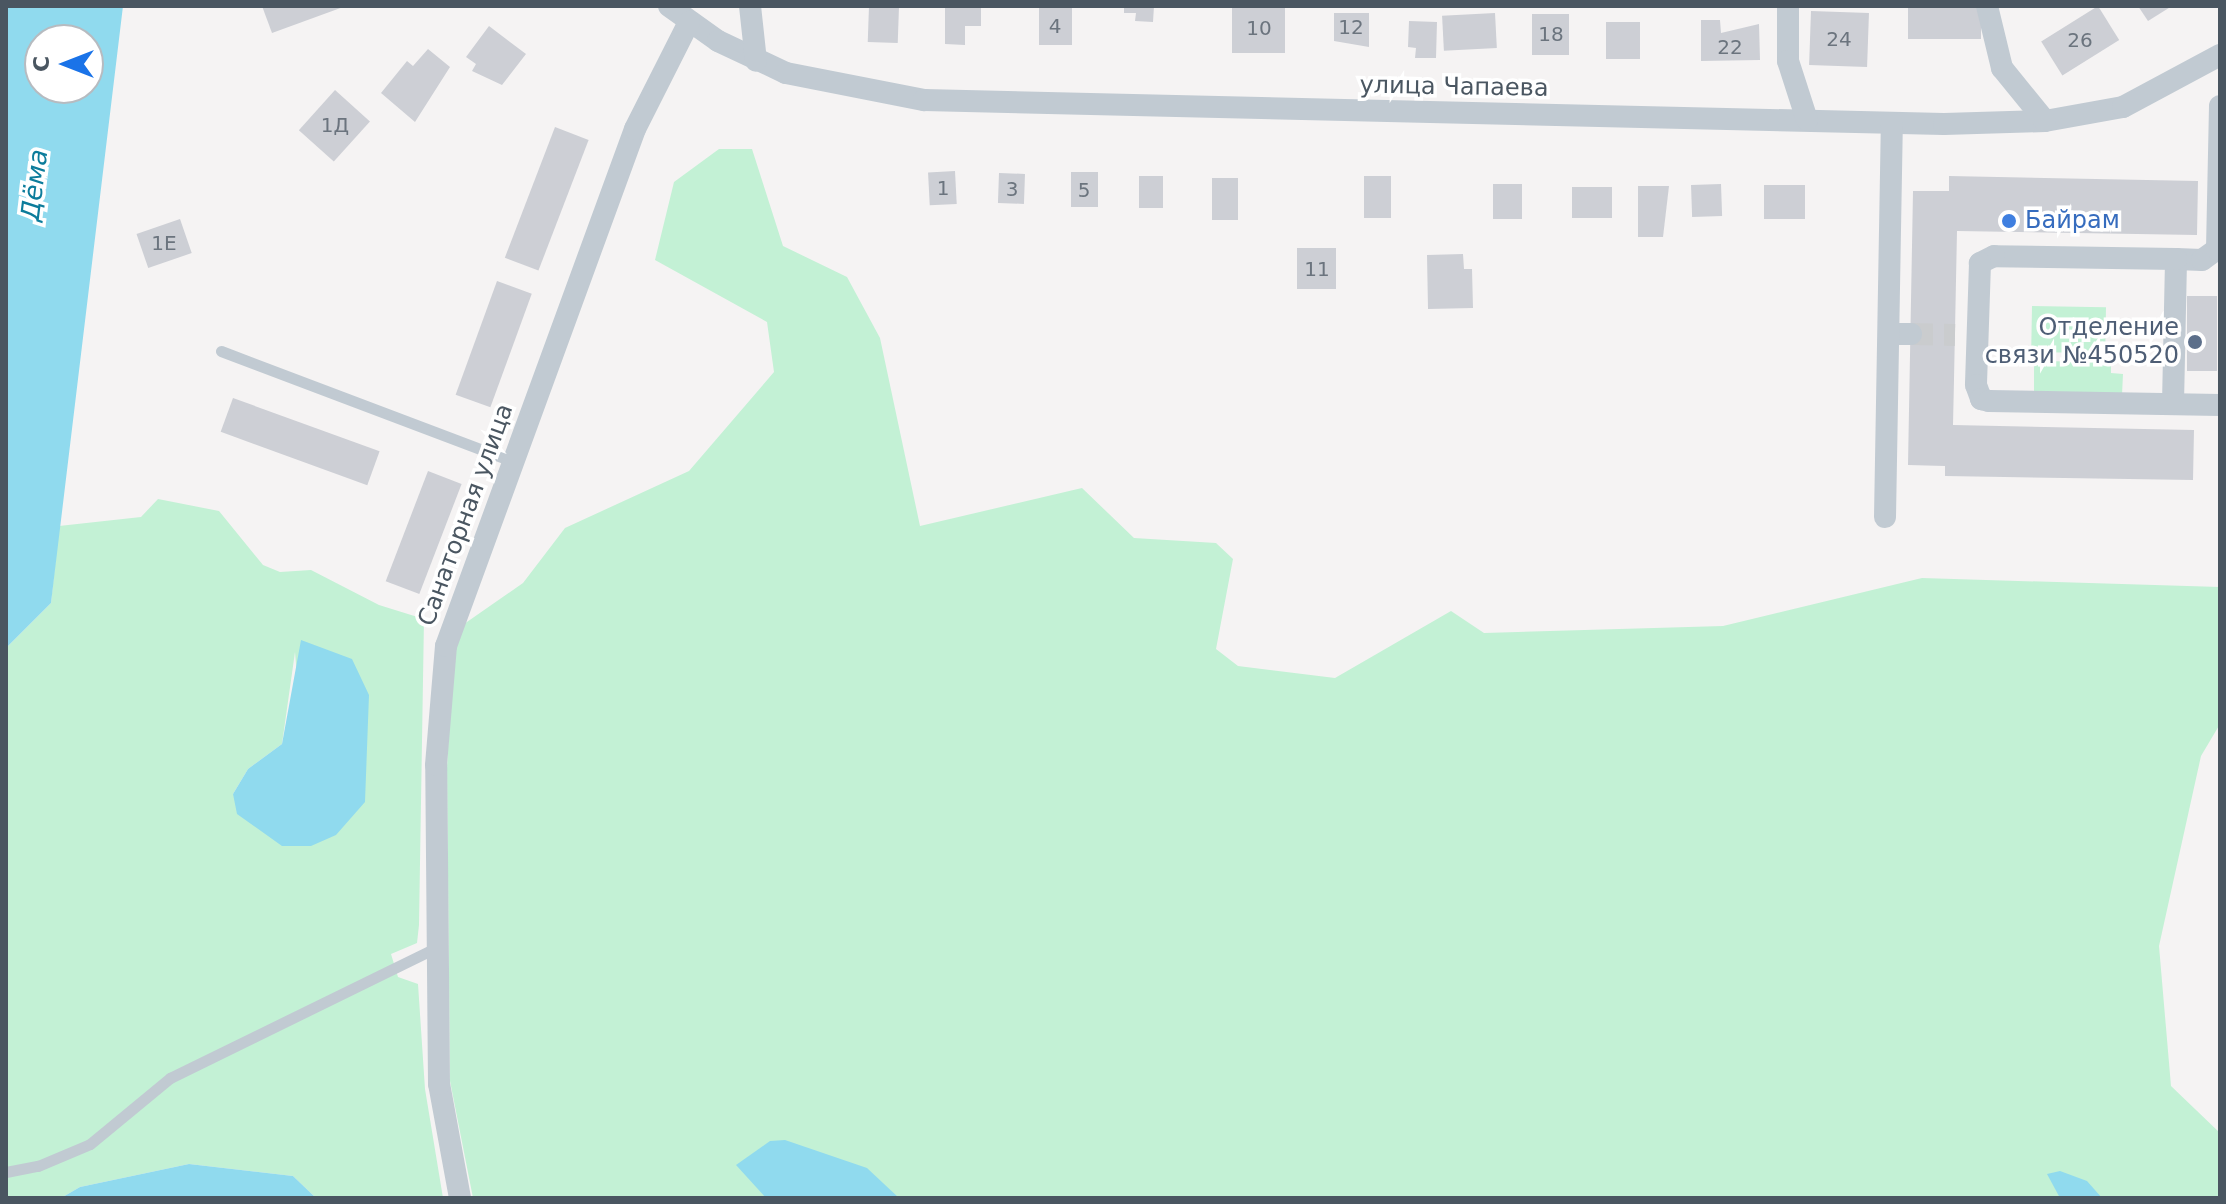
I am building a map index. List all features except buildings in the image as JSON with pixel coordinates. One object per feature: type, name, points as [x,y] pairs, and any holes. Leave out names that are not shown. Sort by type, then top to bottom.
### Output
[{"type":"street","name":"улица Чапаева","points":[[669,6],[689,22],[756,61],[836,87],[924,100],[1892,123],[2045,121],[2123,107],[2220,55]]},
{"type":"street","points":[[750,6],[756,61]]},
{"type":"street","points":[[1788,6],[1788,61],[1807,120]]},
{"type":"street","points":[[1987,6],[2002,68],[2045,121]]},
{"type":"street","name":"Санаторная улица","points":[[460,1198],[439,1084],[436,765],[446,646],[635,129],[689,22]]},
{"type":"street","points":[[2220,106],[2217,249],[2211,260],[1986,258],[1978,271],[1966,335],[1981,399],[2220,405]]},
{"type":"street","points":[[1885,517],[1900,334],[1892,123]]},
{"type":"street","points":[[2173,404],[2176,259]]},
{"type":"lane","points":[[221,351],[512,461]]},
{"type":"lane","points":[[6,1172],[38,1166],[90,1144],[170,1078],[437,947]]},
{"type":"green space","points":[[719,149],[752,149],[783,246],[847,277],[880,338],[920,526],[1082,488],[1134,538],[1216,543],[1233,559],[1216,649],[1238,666],[1335,678],[1451,611],[1484,633],[1723,626],[1922,578],[2220,587],[2220,724],[2201,756],[2159,946],[2171,1086],[2220,1133],[2220,1198],[473,1198],[450,1081],[447,768],[454,631],[523,583],[565,528],[689,471],[774,372],[767,322],[655,260],[674,182]]},
{"type":"green space","points":[[2032,306],[2106,307],[2105,353],[2031,352]]},
{"type":"green space","points":[[2034,361],[2111,362],[2111,373],[2123,374],[2122,395],[2034,393]]},
{"type":"green space","points":[[158,499],[219,511],[263,565],[280,572],[311,570],[379,605],[424,619],[419,925],[417,943],[391,954],[398,977],[418,984],[425,1089],[443,1198],[316,1198],[293,1176],[189,1164],[80,1187],[61,1198],[6,1198],[6,648],[51,603],[59,526],[141,517]],"holes":[[[295,652],[311,846],[233,794],[248,769],[282,744]]]},
{"type":"water","name":"Дёма","points":[[6,6],[123,6],[51,603],[6,648]]},
{"type":"water","points":[[301,640],[352,659],[369,695],[365,802],[336,835],[311,846],[282,846],[237,814],[233,794],[248,769],[282,744]]},
{"type":"water","points":[[785,1140],[867,1168],[899,1198],[766,1198],[736,1165],[770,1141]]},
{"type":"water","points":[[189,1164],[293,1176],[316,1198],[61,1198],[80,1187]]},
{"type":"water","points":[[2060,1171],[2087,1181],[2102,1198],[2060,1198],[2047,1174]]},
{"type":"tunnel","points":[[1911,334],[1955,335]]},
{"type":"place","name":"Байрам","points":[[2009,221]]},
{"type":"place","name":"Отделение связи №450520","points":[[2195,342]]}]
